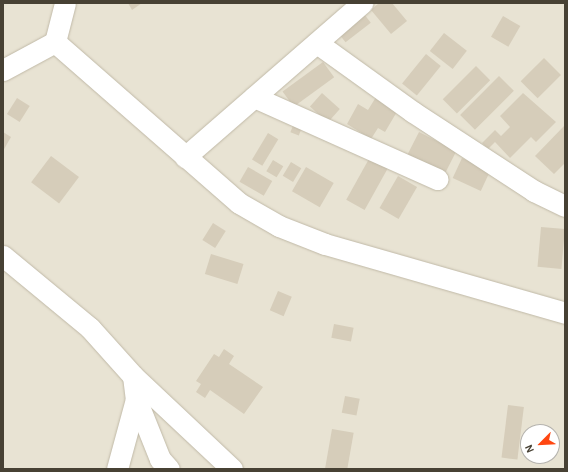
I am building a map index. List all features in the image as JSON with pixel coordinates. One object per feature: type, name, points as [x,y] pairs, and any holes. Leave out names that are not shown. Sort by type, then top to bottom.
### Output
[{"type":"street","points":[[185,157],[362,3]]},
{"type":"street","points":[[55,42],[60,6]]},
{"type":"street","points":[[3,70],[55,42]]},
{"type":"street","points":[[55,42],[239,203],[279,226],[325,244],[565,313]]},
{"type":"street","points":[[317,43],[470,150],[534,191],[565,206]]},
{"type":"street","points":[[254,97],[437,178]]},
{"type":"street","points":[[3,256],[90,328],[133,376],[232,469]]},
{"type":"street","points":[[133,376],[136,399],[160,459],[169,469]]},
{"type":"street","points":[[117,469],[136,399]]},
{"type":"shaded area","points":[[3,3],[565,3],[565,469],[3,469]]},
{"type":"building","points":[[128,3],[142,3],[132,10]]},
{"type":"building","points":[[379,3],[392,3],[407,21],[391,34],[371,10]]},
{"type":"building","points":[[364,14],[371,23],[346,42],[339,34]]},
{"type":"building","points":[[503,16],[520,26],[508,47],[491,37]]},
{"type":"building","points":[[444,33],[467,51],[453,69],[430,51]]},
{"type":"building","points":[[426,54],[441,66],[417,95],[402,84]]},
{"type":"building","points":[[544,58],[561,75],[538,98],[521,81]]},
{"type":"building","points":[[323,62],[334,77],[294,107],[283,91]]},
{"type":"building","points":[[476,66],[490,80],[457,113],[443,99]]},
{"type":"building","points":[[499,76],[514,91],[475,130],[460,115]]},
{"type":"building","points":[[322,93],[340,109],[328,122],[310,106]]},
{"type":"building","points":[[523,93],[556,122],[536,142],[531,137],[510,158],[495,142],[488,149],[482,143],[495,130],[501,136],[510,127],[500,116]]},
{"type":"building","points":[[376,97],[398,110],[385,132],[378,128],[371,139],[347,124],[358,104],[368,110]]},
{"type":"building","points":[[17,98],[30,106],[20,122],[7,114]]},
{"type":"building","points":[[294,123],[302,126],[299,136],[290,132]]},
{"type":"building","points":[[565,125],[565,163],[554,174],[535,156]]},
{"type":"building","points":[[3,132],[11,137],[3,151]]},
{"type":"building","points":[[419,132],[456,151],[445,173],[408,154]]},
{"type":"building","points":[[268,133],[278,139],[262,166],[252,160]]},
{"type":"building","points":[[51,156],[79,177],[59,203],[31,182]]},
{"type":"building","points":[[370,157],[388,167],[365,210],[346,200]]},
{"type":"building","points":[[462,158],[490,171],[481,191],[453,178]]},
{"type":"building","points":[[273,160],[283,166],[277,177],[266,171]]},
{"type":"building","points":[[291,162],[301,168],[293,182],[283,176]]},
{"type":"building","points":[[248,167],[272,181],[264,196],[240,182]]},
{"type":"building","points":[[306,167],[334,183],[320,207],[292,191]]},
{"type":"building","points":[[398,176],[417,187],[399,219],[380,208]]},
{"type":"building","points":[[213,223],[226,231],[215,248],[202,240]]},
{"type":"building","points":[[541,227],[565,229],[561,269],[538,267]]},
{"type":"building","points":[[211,254],[244,264],[237,284],[205,274]]},
{"type":"building","points":[[278,291],[292,297],[284,316],[270,310]]},
{"type":"building","points":[[334,324],[354,328],[351,342],[331,338]]},
{"type":"building","points":[[224,349],[234,356],[229,364],[263,387],[244,414],[210,390],[205,398],[196,392],[201,384],[196,381],[214,354],[219,357]]},
{"type":"building","points":[[345,396],[360,399],[356,416],[342,413]]},
{"type":"building","points":[[508,405],[524,407],[522,424],[520,424],[517,460],[502,458]]},
{"type":"building","points":[[332,429],[354,433],[347,469],[325,468]]}]
